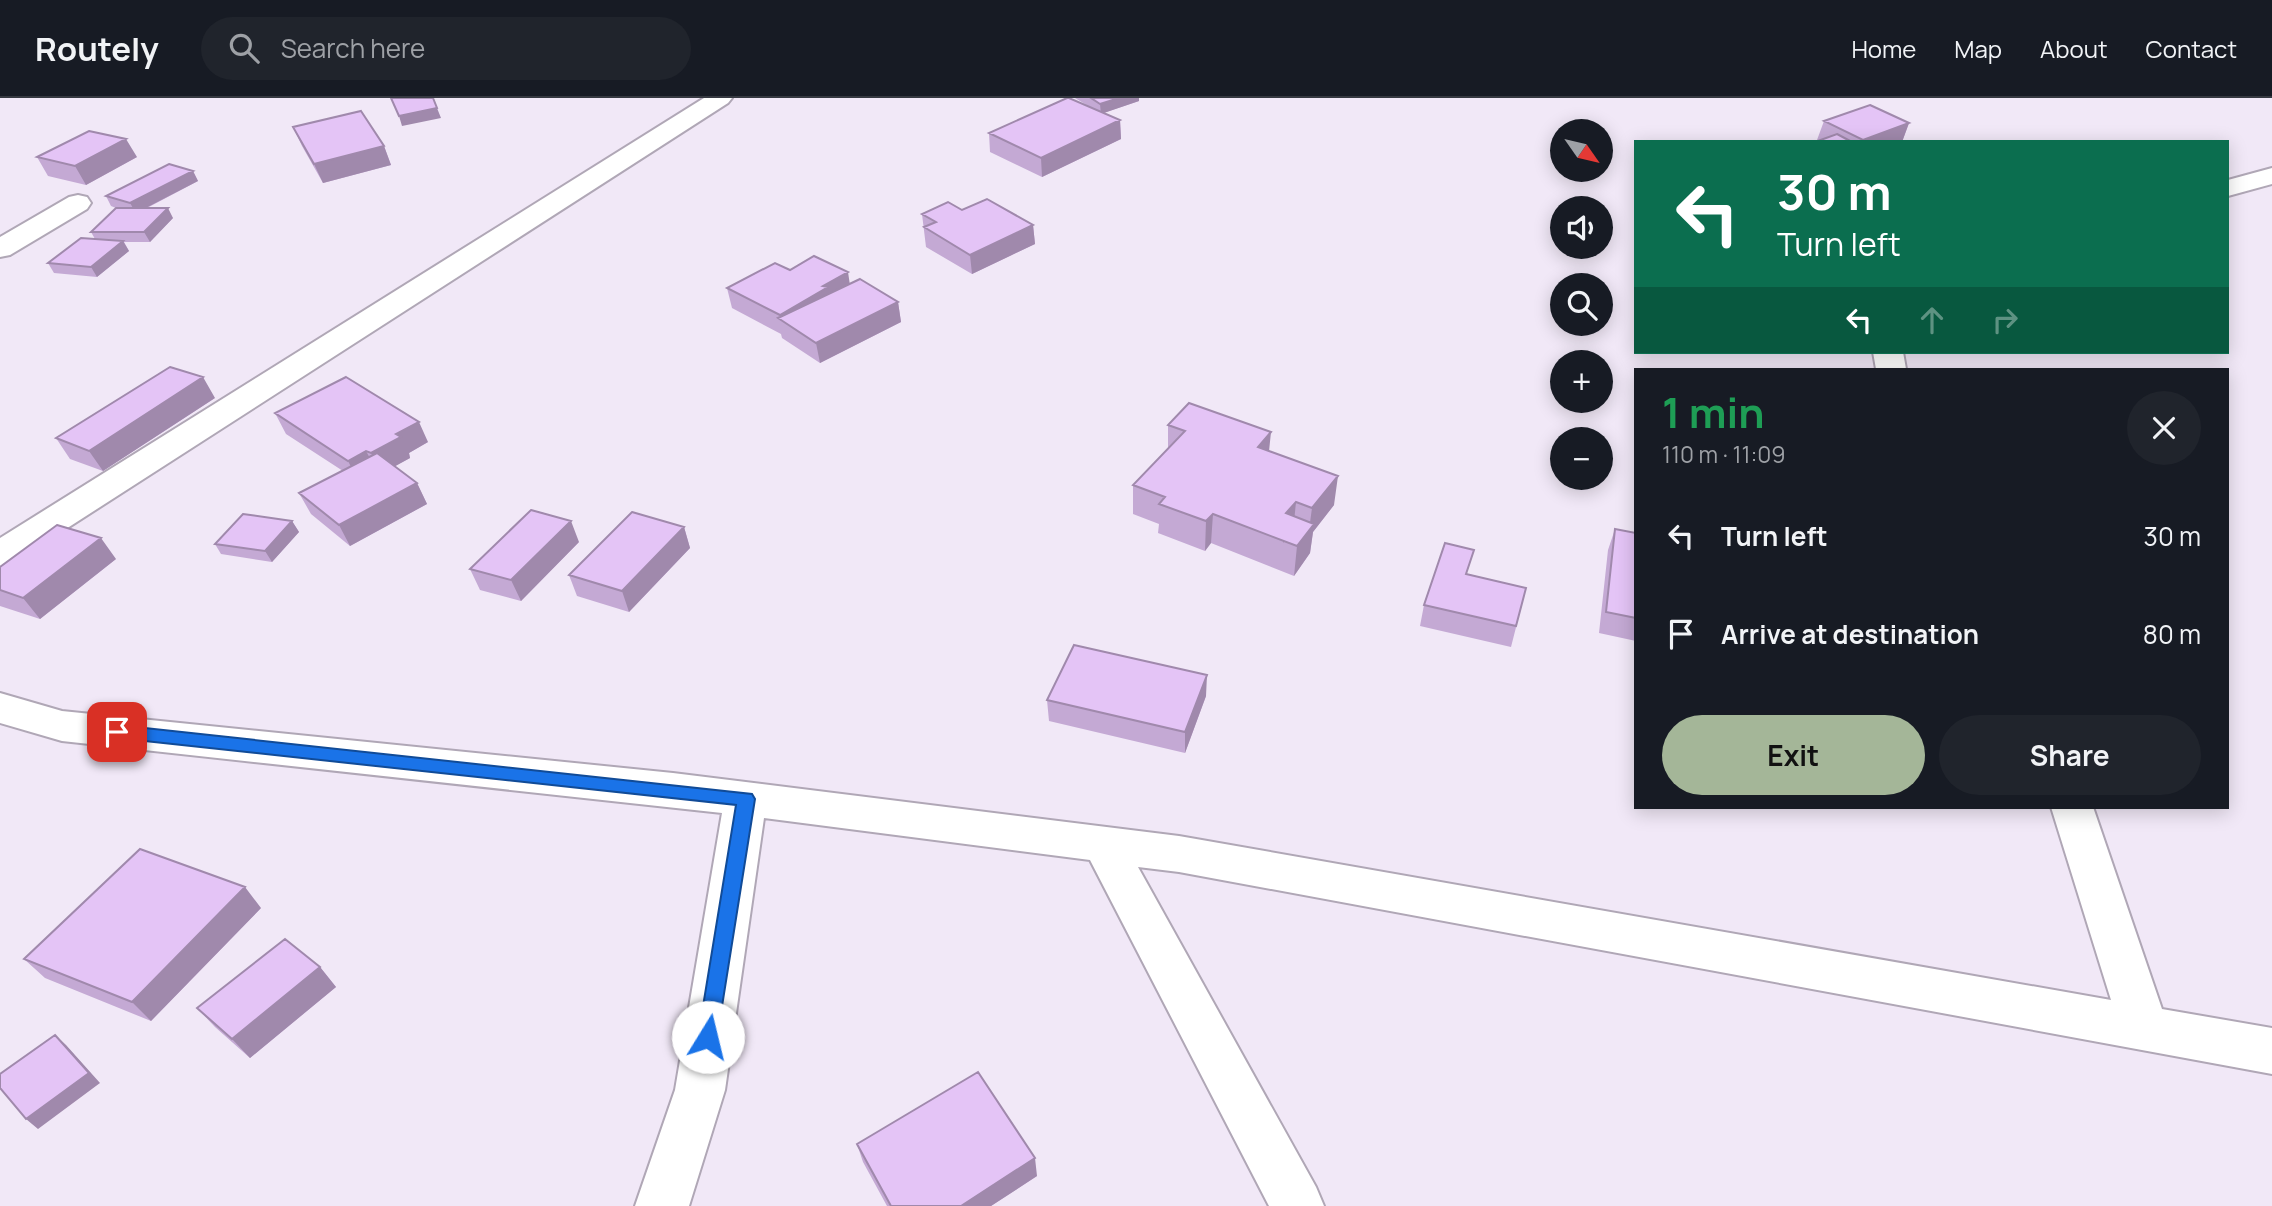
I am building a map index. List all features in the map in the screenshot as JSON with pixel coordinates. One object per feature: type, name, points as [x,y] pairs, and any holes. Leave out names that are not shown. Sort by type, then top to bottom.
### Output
[{"type":"street","points":[[0,554],[720,98]]},
{"type":"street","points":[[2229,188],[2272,176]]},
{"type":"street","points":[[0,249],[78,203]]},
{"type":"street","points":[[0,708],[62,726],[746,799],[1179,855],[2272,1051]]},
{"type":"street","points":[[662,1206],[700,1090],[746,799]]},
{"type":"street","points":[[2073,809],[2144,1028]]},
{"type":"street","points":[[1104,845],[1297,1206]]},
{"type":"building","points":[[391,98],[433,98],[437,108],[399,116]]},
{"type":"building","points":[[1067,98],[1120,120],[1041,158],[989,133]]},
{"type":"building","points":[[1091,98],[1119,98],[1100,104]]},
{"type":"building","points":[[1870,105],[1909,123],[1863,140],[1824,121]]},
{"type":"building","points":[[361,111],[384,146],[314,164],[293,127]]},
{"type":"building","points":[[89,131],[126,139],[75,166],[37,157]]},
{"type":"building","points":[[1837,134],[1848,140],[1820,140]]},
{"type":"building","points":[[169,164],[193,171],[130,203],[106,196]]},
{"type":"building","points":[[987,199],[1033,225],[970,255],[924,227],[936,222],[922,214],[948,202],[962,210]]},
{"type":"building","points":[[116,208],[168,208],[144,232],[91,232]]},
{"type":"building","points":[[81,238],[123,241],[91,267],[48,263]]},
{"type":"building","points":[[814,256],[848,272],[780,315],[727,288],[775,263],[790,270]]},
{"type":"building","points":[[860,279],[898,302],[816,343],[778,318]]},
{"type":"building","points":[[170,367],[203,377],[89,451],[56,438]]},
{"type":"building","points":[[346,377],[419,422],[396,434],[401,437],[371,453],[366,451],[348,461],[275,413]]},
{"type":"building","points":[[1189,403],[1271,432],[1258,447],[1338,476],[1312,508],[1296,502],[1286,513],[1314,524],[1297,546],[1213,514],[1206,521],[1159,504],[1165,497],[1133,485],[1185,431],[1168,425]]},
{"type":"building","points":[[377,453],[417,483],[339,525],[299,493]]},
{"type":"building","points":[[531,510],[571,521],[511,580],[470,569]]},
{"type":"building","points":[[632,512],[684,527],[622,591],[569,575]]},
{"type":"building","points":[[243,514],[292,521],[265,551],[215,544]]},
{"type":"building","points":[[57,525],[101,538],[23,598],[0,590],[0,567]]},
{"type":"building","points":[[1615,529],[1634,533],[1634,618],[1606,612]]},
{"type":"building","points":[[1445,543],[1474,550],[1466,574],[1526,588],[1516,626],[1424,605]]},
{"type":"building","points":[[1074,645],[1207,675],[1185,732],[1047,700]]},
{"type":"building","points":[[140,849],[245,887],[132,1002],[24,959]]},
{"type":"building","points":[[285,939],[320,967],[232,1039],[197,1008]]},
{"type":"building","points":[[55,1035],[89,1073],[26,1119],[0,1088],[0,1074]]},
{"type":"building","points":[[978,1072],[1035,1158],[961,1206],[891,1206],[857,1144]]},
{"type":"route","points":[[117,732],[746,799],[708,1037]]}]
